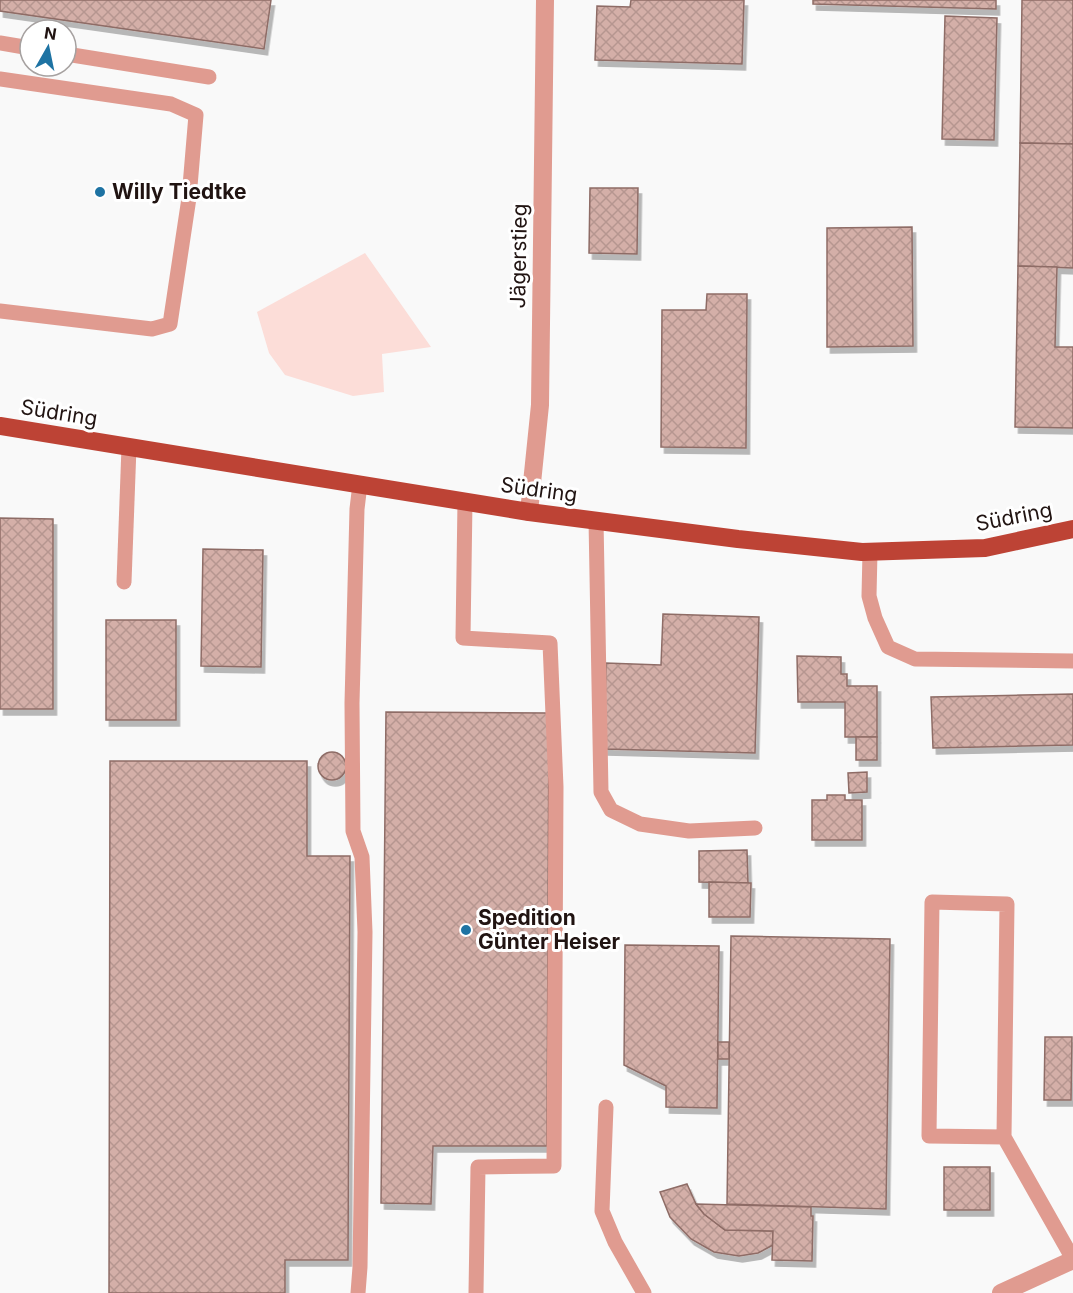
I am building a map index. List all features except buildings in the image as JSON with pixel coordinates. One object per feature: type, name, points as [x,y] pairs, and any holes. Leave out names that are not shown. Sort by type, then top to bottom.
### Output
[{"type":"main road","name":"Südring","points":[[0,426],[529,512],[738,539],[870,552],[985,548],[1073,529]]},
{"type":"street","name":"Jägerstieg","points":[[529,512],[540,405],[545,0]]},
{"type":"street","points":[[1001,1293],[1073,1260]]},
{"type":"lane","points":[[0,43],[18,46]]},
{"type":"lane","points":[[78,56],[209,77]]},
{"type":"lane","points":[[0,78],[171,104],[196,115],[189,198],[170,324],[152,329],[0,311]]},
{"type":"lane","points":[[124,582],[129,447]]},
{"type":"lane","points":[[358,1293],[365,932],[362,857],[353,831],[352,703],[357,509],[360,484]]},
{"type":"lane","points":[[465,501],[463,638],[550,643],[556,787],[554,1166],[478,1167],[476,1293]]},
{"type":"lane","points":[[597,520],[601,792],[611,810],[640,824],[689,831],[755,828]]},
{"type":"lane","points":[[870,552],[869,596],[875,618],[888,647],[915,659],[1073,661]]},
{"type":"lane","points":[[1004,1137],[929,1136],[932,902],[1007,904],[1004,1137],[1073,1260]]},
{"type":"lane","points":[[606,1107],[602,1211],[615,1242],[644,1293]]},
{"type":"shaded area","points":[[365,253],[431,347],[382,354],[384,392],[353,396],[285,375],[269,353],[257,312]]},
{"type":"place","name":"Willy Tiedtke","points":[[100,192]]},
{"type":"place","name":"Spedition Günter Heiser","points":[[466,930]]}]
